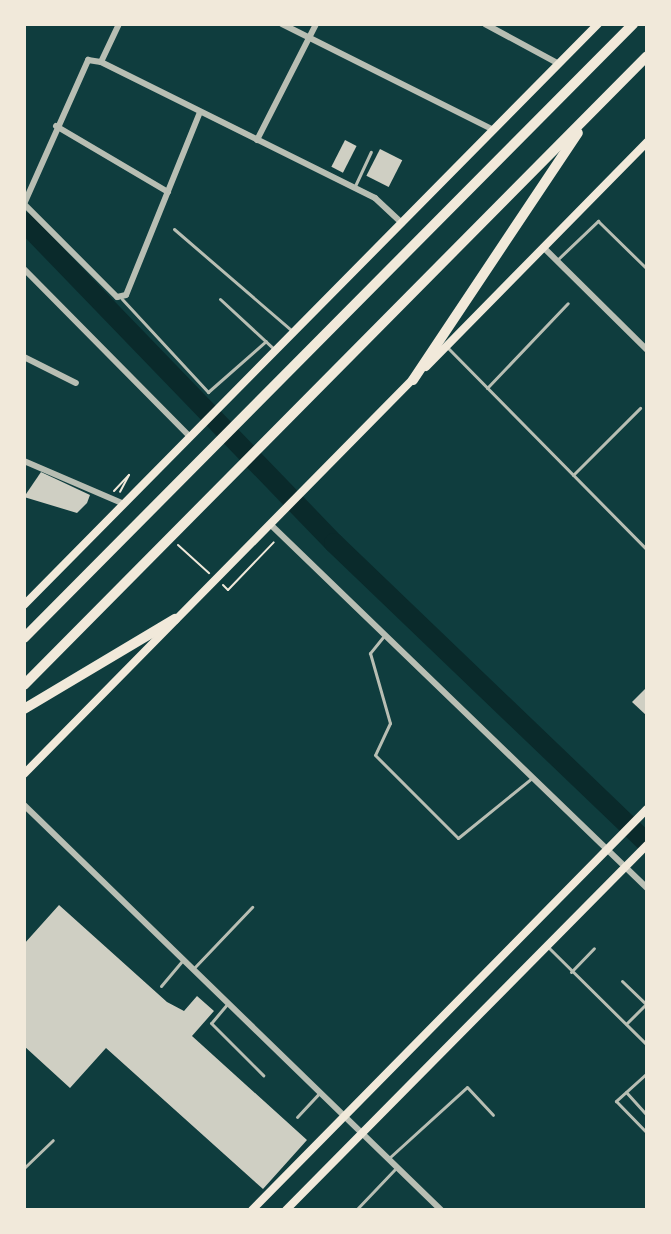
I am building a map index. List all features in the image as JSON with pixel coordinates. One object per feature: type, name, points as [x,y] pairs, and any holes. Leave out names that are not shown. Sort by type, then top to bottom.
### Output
[{"type":"highway","points":[[24,638],[633,24]]},
{"type":"highway","points":[[24,685],[647,57]]},
{"type":"highway","points":[[413,380],[593,111]]},
{"type":"highway","points":[[24,709],[175,619]]},
{"type":"main road","points":[[24,605],[598,24]]},
{"type":"main road","points":[[24,774],[647,142]]},
{"type":"main road","points":[[252,1210],[647,809]]},
{"type":"main road","points":[[286,1210],[647,845]]},
{"type":"street","points":[[101,62],[119,24]]},
{"type":"street","points":[[282,24],[494,130]]},
{"type":"street","points":[[257,140],[316,24]]},
{"type":"street","points":[[485,24],[559,64]]},
{"type":"street","points":[[200,112],[122,299],[24,204],[56,126],[88,60],[101,62],[354,188],[402,223]]},
{"type":"street","points":[[56,126],[168,192]]},
{"type":"street","points":[[543,247],[647,350]]},
{"type":"street","points":[[24,269],[190,437]]},
{"type":"street","points":[[24,357],[76,383]]},
{"type":"street","points":[[24,461],[124,504]]},
{"type":"street","points":[[271,525],[647,888]]},
{"type":"street","points":[[24,805],[441,1210]]},
{"type":"lane","points":[[354,188],[371,152]]},
{"type":"lane","points":[[557,260],[598,221],[647,269]]},
{"type":"lane","points":[[174,229],[295,333]]},
{"type":"lane","points":[[122,299],[208,392],[266,341]]},
{"type":"lane","points":[[220,299],[277,351]]},
{"type":"lane","points":[[487,388],[568,303]]},
{"type":"lane","points":[[446,346],[647,550]]},
{"type":"lane","points":[[573,475],[640,408]]},
{"type":"lane","points":[[385,635],[370,653],[390,723],[375,755],[458,838],[533,777]]},
{"type":"lane","points":[[193,969],[252,907]]},
{"type":"lane","points":[[547,946],[647,1045]]},
{"type":"lane","points":[[571,972],[594,948]]},
{"type":"lane","points":[[161,986],[183,960]]},
{"type":"lane","points":[[622,981],[646,1004],[626,1024]]},
{"type":"lane","points":[[228,1003],[211,1023],[263,1075]]},
{"type":"lane","points":[[647,1073],[616,1101],[647,1133]]},
{"type":"lane","points":[[388,1158],[467,1087],[493,1115]]},
{"type":"lane","points":[[297,1117],[320,1092]]},
{"type":"lane","points":[[626,1092],[647,1115]]},
{"type":"lane","points":[[24,1168],[53,1140]]},
{"type":"lane","points":[[356,1210],[397,1167]]},
{"type":"path","points":[[108,497],[129,475],[120,492]]},
{"type":"path","points":[[228,590],[281,535]]},
{"type":"building","points":[[345,140],[357,146],[343,173],[331,167]]},
{"type":"building","points":[[380,149],[402,160],[389,187],[366,176]]},
{"type":"building","points":[[41,472],[90,495],[87,503],[77,513],[24,497]]},
{"type":"building","points":[[647,687],[647,716],[632,702]]},
{"type":"building","points":[[59,905],[167,1002],[184,1011],[197,996],[214,1011],[192,1036],[307,1140],[263,1189],[106,1048],[70,1088],[24,1046],[24,944]]},
{"type":"waterway","points":[[24,222],[334,543],[647,843]]}]
